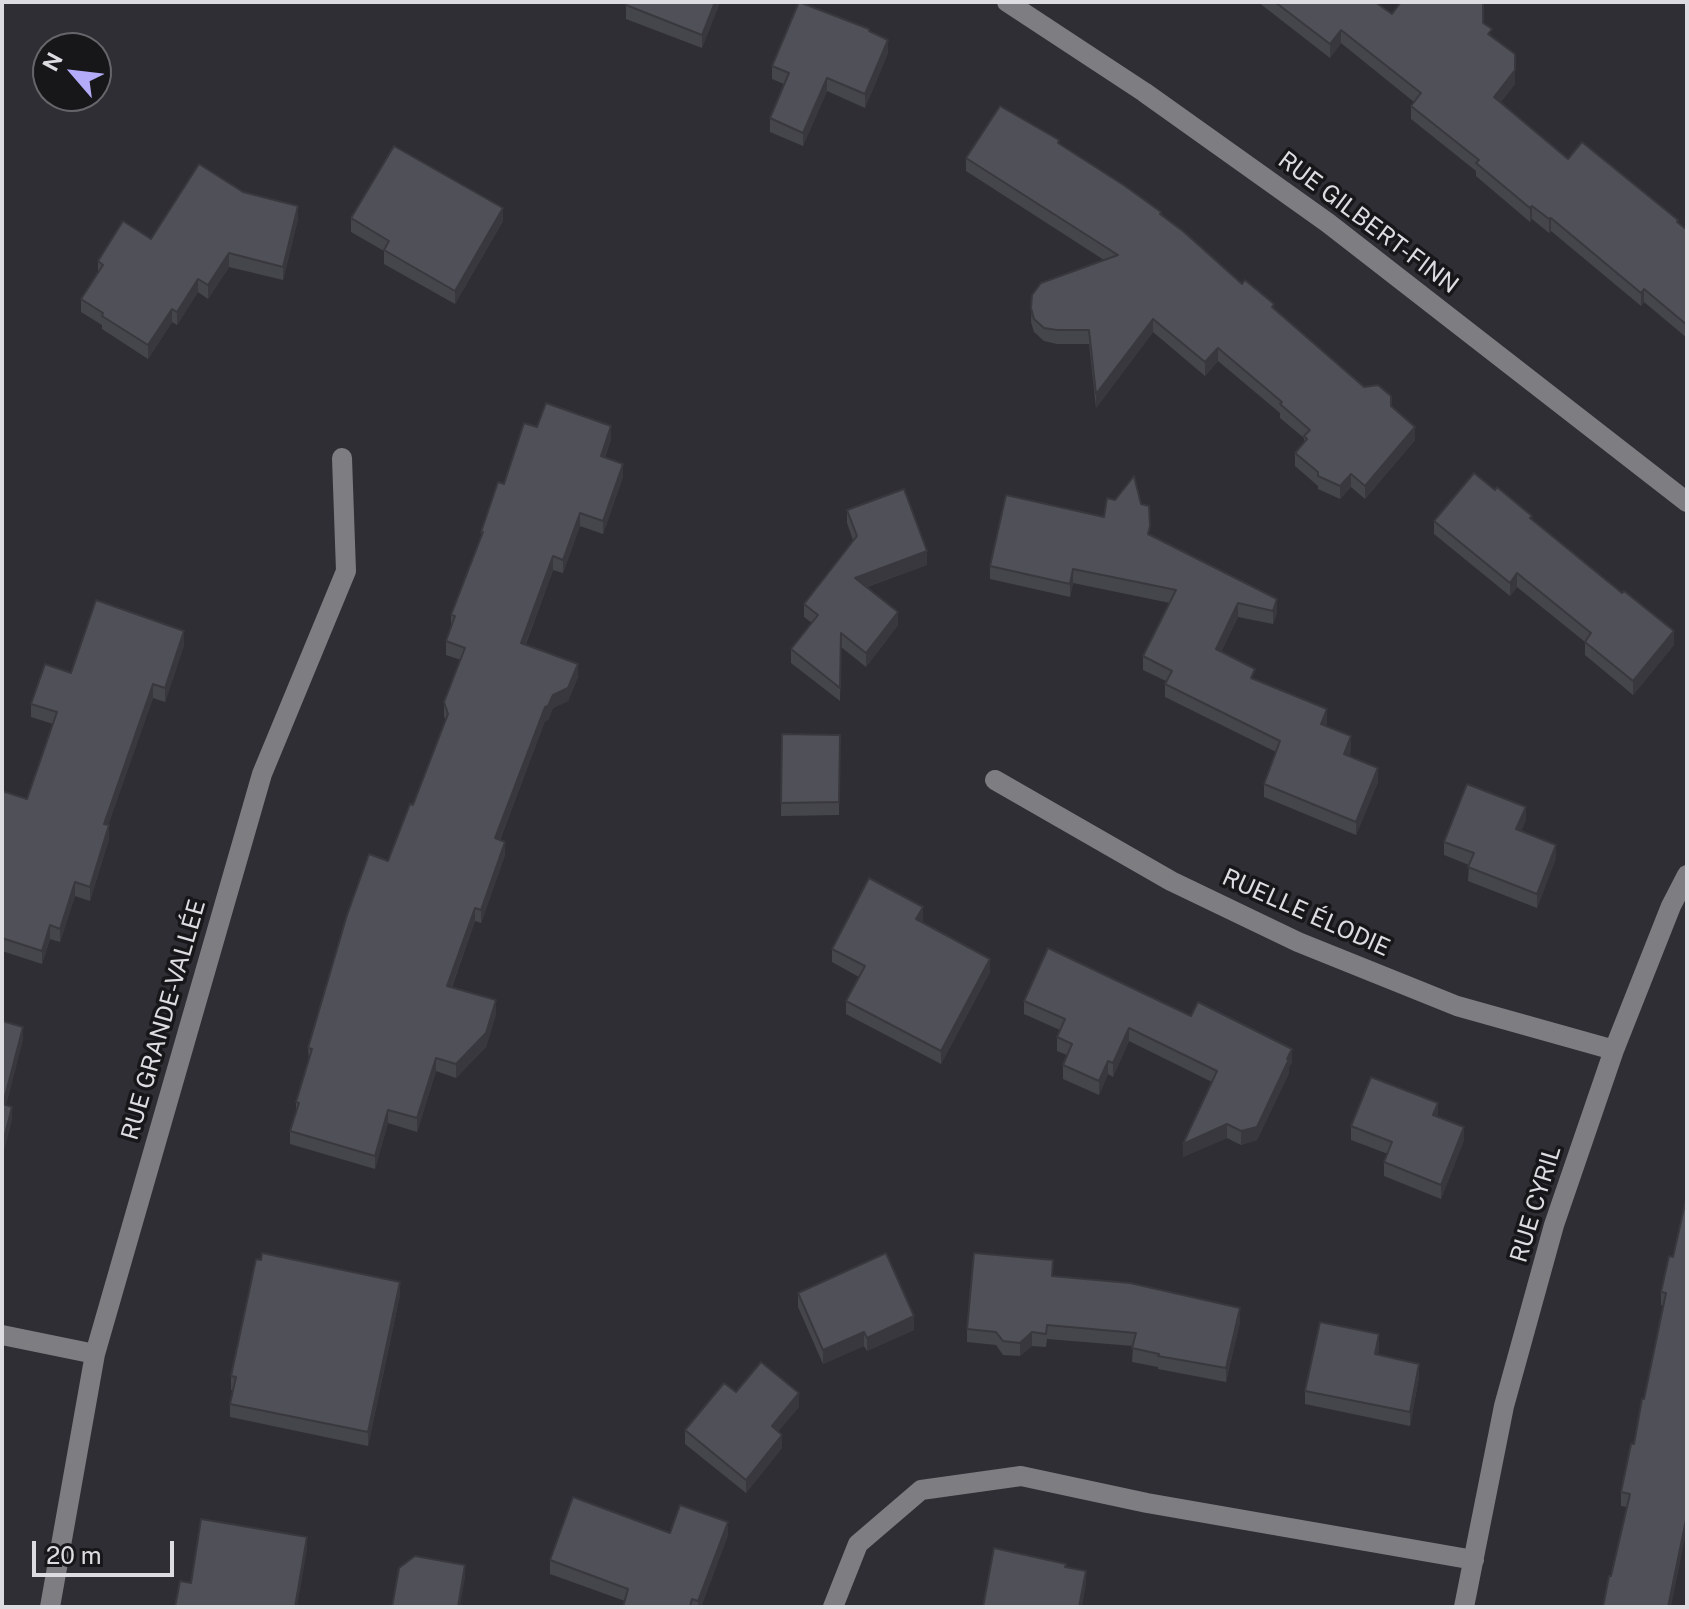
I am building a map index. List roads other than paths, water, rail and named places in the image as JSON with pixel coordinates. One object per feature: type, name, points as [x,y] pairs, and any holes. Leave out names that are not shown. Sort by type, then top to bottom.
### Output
[{"type":"street","name":"RUE GILBERT-FINN","points":[[1007,2],[1144,92],[1328,223],[1687,502]]},
{"type":"street","name":"RUE GRANDE-VALLÉE","points":[[50,1607],[95,1354],[262,774],[346,571],[342,458]]},
{"type":"street","name":"RUELLE ÉLODIE","points":[[995,780],[1171,881],[1298,942],[1457,1006],[1614,1050]]},
{"type":"street","name":"RUE CYRIL","points":[[1464,1607],[1504,1406],[1554,1225],[1614,1050],[1671,906],[1687,875]]},
{"type":"street","points":[[2,1335],[95,1354]]},
{"type":"street","points":[[833,1607],[858,1544],[921,1490],[1021,1476],[1147,1503],[1474,1560]]}]
